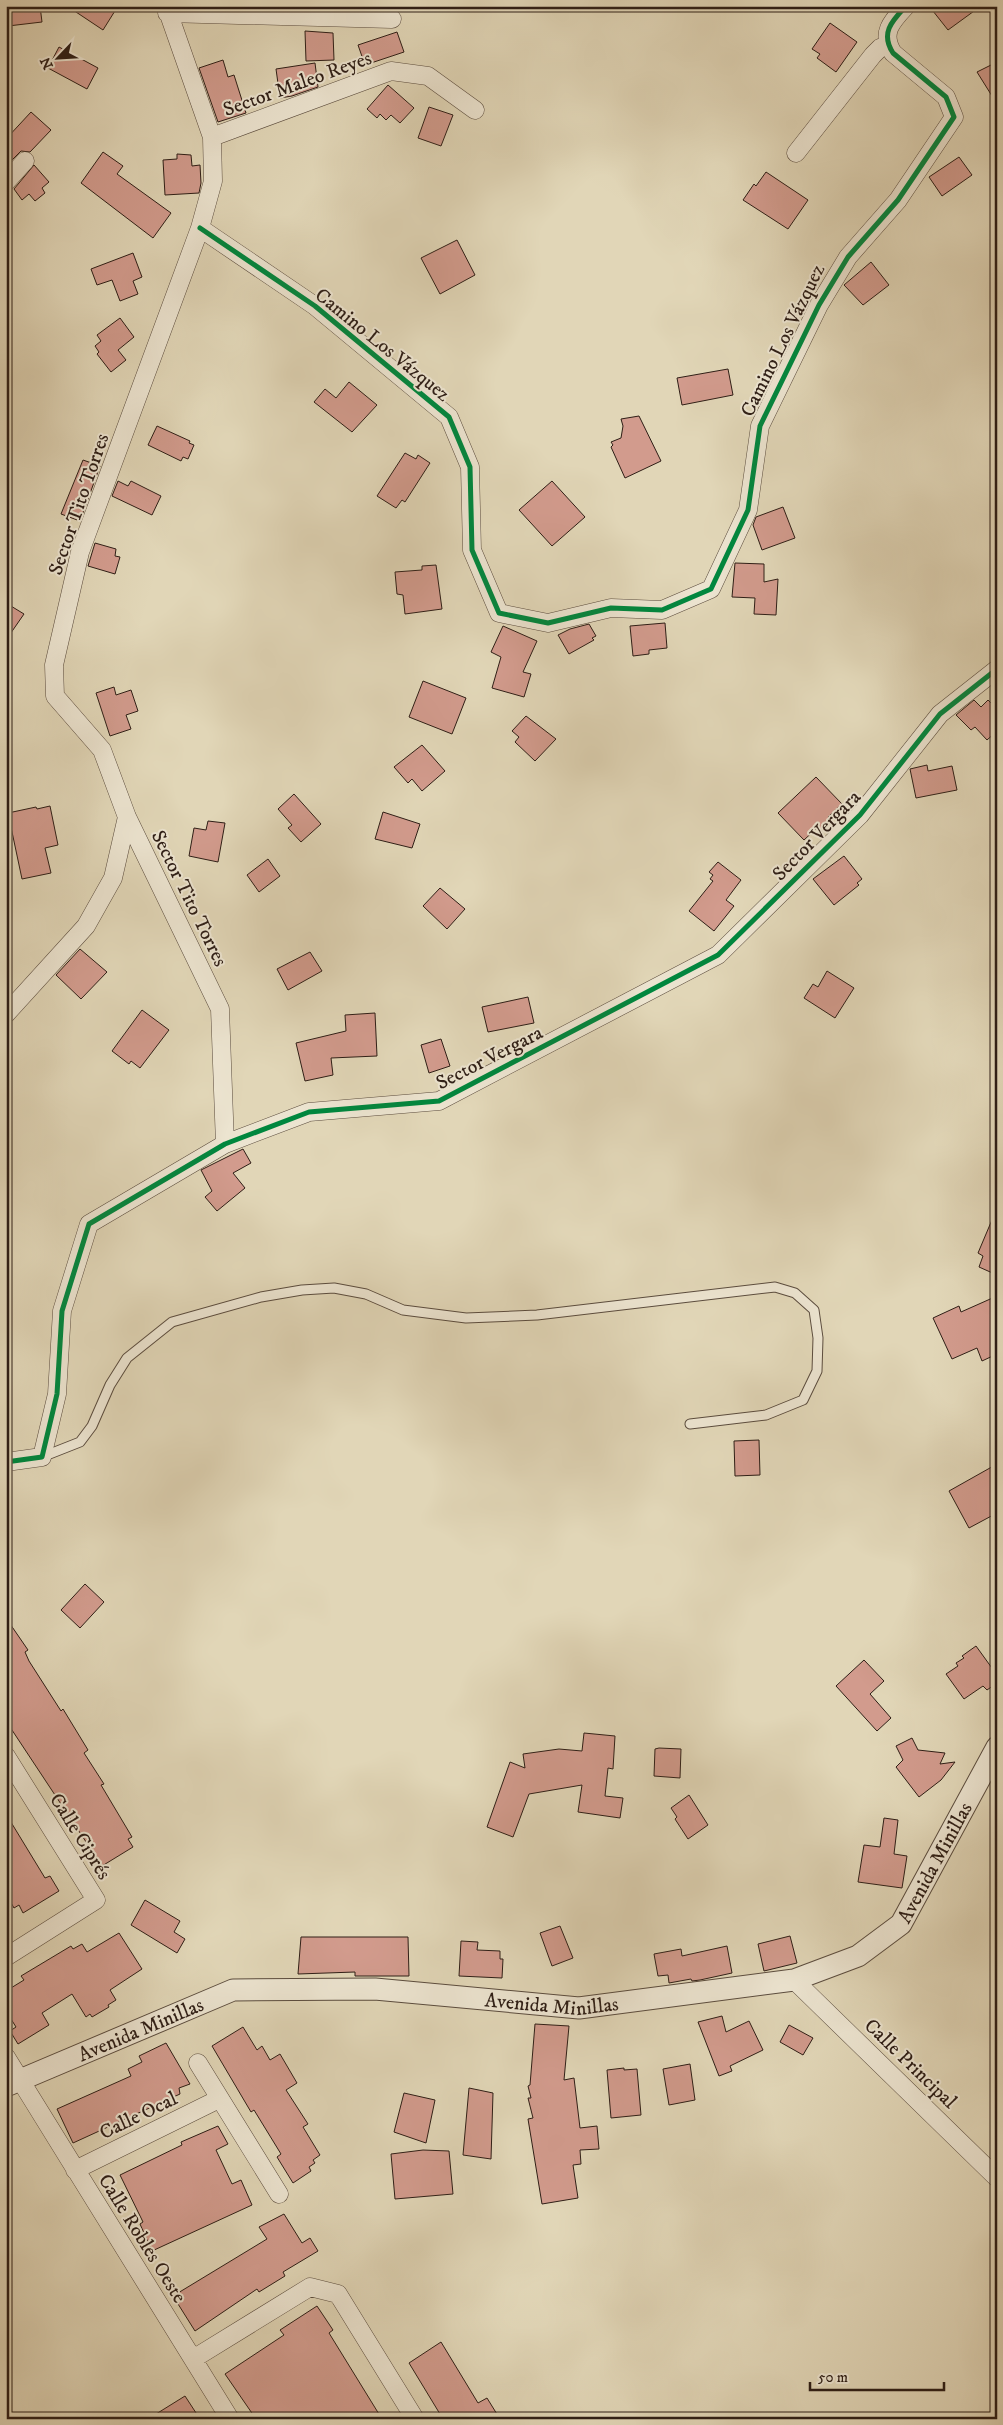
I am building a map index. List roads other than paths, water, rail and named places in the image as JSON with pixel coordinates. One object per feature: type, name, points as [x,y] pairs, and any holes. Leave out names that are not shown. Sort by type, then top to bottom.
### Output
[{"type":"street","points":[[796,153],[873,55],[880,48],[888,45],[886,36],[889,25],[906,6]]},
{"type":"street","points":[[166,10],[392,19]]},
{"type":"street","name":"Sector Tito Torres","points":[[166,10],[212,137],[213,181],[200,228],[80,552],[54,665],[55,696],[102,750],[127,817],[220,1009],[226,1144]]},
{"type":"street","name":"Camino Los Vázquez","points":[[200,228],[315,306],[449,417],[470,467],[472,550],[499,613],[548,623],[611,608],[662,610],[712,588],[748,510],[760,426],[819,305],[848,257],[898,200],[954,117],[946,97],[893,53],[888,45]]},
{"type":"street","name":"Sector Maleo Reyes","points":[[212,137],[391,71],[428,76],[476,110]]},
{"type":"street","points":[[6,182],[25,161]]},
{"type":"street","name":"Sector Vergara","points":[[42,1457],[57,1394],[62,1311],[89,1224],[226,1144],[309,1112],[438,1101],[718,955],[860,815],[940,714],[997,669]]},
{"type":"street","points":[[6,1014],[86,926],[113,878],[127,817]]},
{"type":"street","points":[[6,1462],[42,1457]]},
{"type":"street","name":"Avenida Minillas","points":[[13,2083],[232,1990],[375,1989],[579,2008],[794,1980],[858,1956],[901,1924],[997,1747]]},
{"type":"street","name":"Calle Ciprés","points":[[6,1756],[96,1900],[6,1957]]},
{"type":"street","name":"Calle Principal","points":[[794,1980],[997,2178]]},
{"type":"street","name":"Calle Robles Oeste","points":[[6,2057],[13,2083],[75,2170],[230,2419]]},
{"type":"street","points":[[198,2063],[279,2194]]},
{"type":"street","name":"Calle Ocal","points":[[75,2170],[220,2099]]},
{"type":"street","points":[[194,2359],[310,2287],[338,2294],[415,2419]]},
{"type":"lane","points":[[42,1457],[80,1442],[92,1426],[110,1385],[127,1358],[172,1322],[261,1297],[302,1290],[334,1288],[366,1294],[403,1310],[466,1318],[538,1315],[775,1287],[794,1293],[814,1310],[818,1338],[817,1371],[803,1400],[766,1414],[690,1424]]}]
